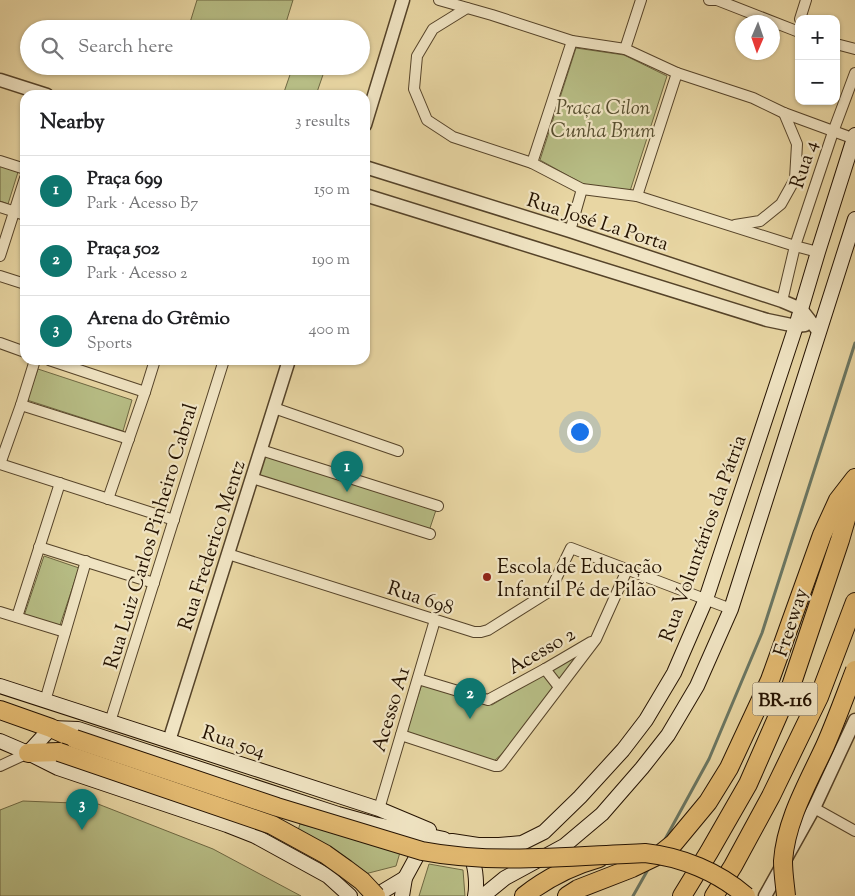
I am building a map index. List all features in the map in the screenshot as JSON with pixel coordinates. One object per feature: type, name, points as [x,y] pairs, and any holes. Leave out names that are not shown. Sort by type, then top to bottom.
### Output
[{"type":"highway","points":[[567,896],[578,889],[660,855],[674,843],[708,802],[729,768],[770,680],[822,535],[838,500],[855,478]]},
{"type":"highway","name":"Freeway","points":[[682,896],[710,852],[748,784],[791,686],[840,540],[855,488]]},
{"type":"highway","name":"BR-116","points":[[714,896],[733,866],[771,796],[814,706],[855,602]]},
{"type":"highway","points":[[786,896],[783,863],[790,827],[835,723],[855,670]]},
{"type":"highway","points":[[0,710],[51,728],[75,739],[277,807],[422,851],[479,858],[645,853],[660,855],[681,860],[713,873],[746,896]]},
{"type":"highway","points":[[28,753],[59,752],[272,825],[325,854],[362,881],[375,896]]},
{"type":"highway","points":[[524,896],[564,870],[614,854]]},
{"type":"main road","name":"Rua Voluntários da Pátria","points":[[402,896],[405,878],[417,856],[424,848],[436,843],[452,841],[500,846],[522,842],[544,832],[580,797],[623,750],[646,720],[674,674],[706,599],[796,326],[855,138]]},
{"type":"main road","points":[[483,896],[505,878],[564,846],[602,814],[668,735],[698,686],[731,609],[818,324],[855,219]]},
{"type":"main road","name":"Rua 504","points":[[0,686],[379,809],[452,841]]},
{"type":"main road","points":[[28,753],[51,728],[78,729],[365,822],[452,841],[465,848],[473,860],[475,896]]},
{"type":"main road","points":[[0,741],[58,768],[255,836],[328,876],[350,896]]},
{"type":"main road","points":[[138,748],[169,741]]},
{"type":"main road","points":[[375,896],[405,878]]},
{"type":"street","points":[[370,109],[403,0]]},
{"type":"street","points":[[440,0],[572,41],[625,49],[677,73],[753,98],[784,113],[832,132],[855,138]]},
{"type":"street","points":[[625,49],[642,0]]},
{"type":"street","points":[[709,0],[717,0],[795,28]]},
{"type":"street","points":[[801,15],[806,0]]},
{"type":"street","points":[[468,8],[433,29],[418,56],[414,89],[427,120],[453,137],[532,163],[582,189],[637,196],[818,252]]},
{"type":"street","points":[[532,163],[572,41]]},
{"type":"street","points":[[840,45],[855,49]]},
{"type":"street","points":[[637,196],[677,73]]},
{"type":"street","name":"Rua 4","points":[[782,301],[795,246],[832,132],[855,73]]},
{"type":"street","points":[[0,80],[31,90]]},
{"type":"street","points":[[731,226],[760,221],[781,204],[795,179],[797,144],[784,113]]},
{"type":"street","points":[[0,161],[20,167]]},
{"type":"street","name":"Rua José La Porta","points":[[370,169],[570,231],[782,301],[801,309],[818,324]]},
{"type":"street","points":[[570,231],[582,189]]},
{"type":"street","points":[[0,256],[20,193]]},
{"type":"street","points":[[370,197],[766,320],[796,326],[818,324]]},
{"type":"street","points":[[0,207],[20,214]]},
{"type":"street","points":[[0,276],[20,282]]},
{"type":"street","points":[[0,343],[20,350]]},
{"type":"street","points":[[33,365],[0,464],[174,520]]},
{"type":"street","points":[[63,365],[145,392]]},
{"type":"street","points":[[108,499],[153,365]]},
{"type":"street","name":"Rua Luiz Carlos Pinheiro Cabral","points":[[110,722],[222,365]]},
{"type":"street","name":"Rua Frederico Mentz","points":[[169,741],[287,365]]},
{"type":"street","points":[[21,405],[129,439]]},
{"type":"street","points":[[274,408],[398,451]]},
{"type":"street","points":[[261,450],[438,506]]},
{"type":"street","points":[[252,478],[430,534]]},
{"type":"street","points":[[17,617],[60,483]]},
{"type":"street","points":[[40,547],[154,583]]},
{"type":"street","name":"Rua 698","points":[[228,554],[474,632],[488,630],[550,592],[571,548],[627,570]]},
{"type":"street","points":[[45,700],[86,561]]},
{"type":"street","points":[[401,735],[495,766],[501,764],[596,639],[627,570],[731,609]]},
{"type":"street","points":[[0,612],[65,632]]},
{"type":"street","name":"Acesso A1","points":[[379,809],[435,620]]},
{"type":"street","name":"Acesso 2","points":[[418,679],[488,700],[545,670],[596,639]]},
{"type":"street","points":[[545,670],[559,687]]},
{"type":"street","points":[[765,896],[814,808],[855,720]]},
{"type":"street","points":[[0,766],[28,753]]},
{"type":"street","points":[[814,808],[855,831]]},
{"type":"green space","points":[[197,0],[293,0],[287,20],[191,20]]},
{"type":"green space","name":"Praça Cilon Cunha Brum","points":[[576,48],[624,55],[667,76],[630,191],[583,184],[540,160]]},
{"type":"green space","points":[[290,75],[323,75],[318,90],[285,90]]},
{"type":"green space","points":[[0,166],[18,172],[8,204],[0,201]]},
{"type":"green space","points":[[38,369],[132,400],[123,431],[27,400]]},
{"type":"green space","points":[[265,454],[437,507],[429,531],[257,478]]},
{"type":"green space","points":[[44,556],[79,568],[59,628],[24,616]]},
{"type":"green space","points":[[582,651],[504,752],[493,762],[406,733],[422,684],[492,705]]},
{"type":"green space","points":[[23,801],[98,804],[213,849],[301,896],[0,896],[0,810]]},
{"type":"green space","points":[[300,824],[401,849],[396,866],[361,875],[296,837]]},
{"type":"green space","points":[[429,864],[463,870],[465,896],[419,896]]},
{"type":"waterway","points":[[663,843],[709,759],[762,633],[855,343]]},
{"type":"waterway","points":[[633,896],[650,866]]},
{"type":"place","name":"Praça 699","points":[[347,492]]},
{"type":"place","name":"Escola de Educação Infantil Pé de Pilão","points":[[487,577]]},
{"type":"place","name":"Praça 502","points":[[470,719]]},
{"type":"place","name":"Arena do Grêmio","points":[[82,830]]}]
